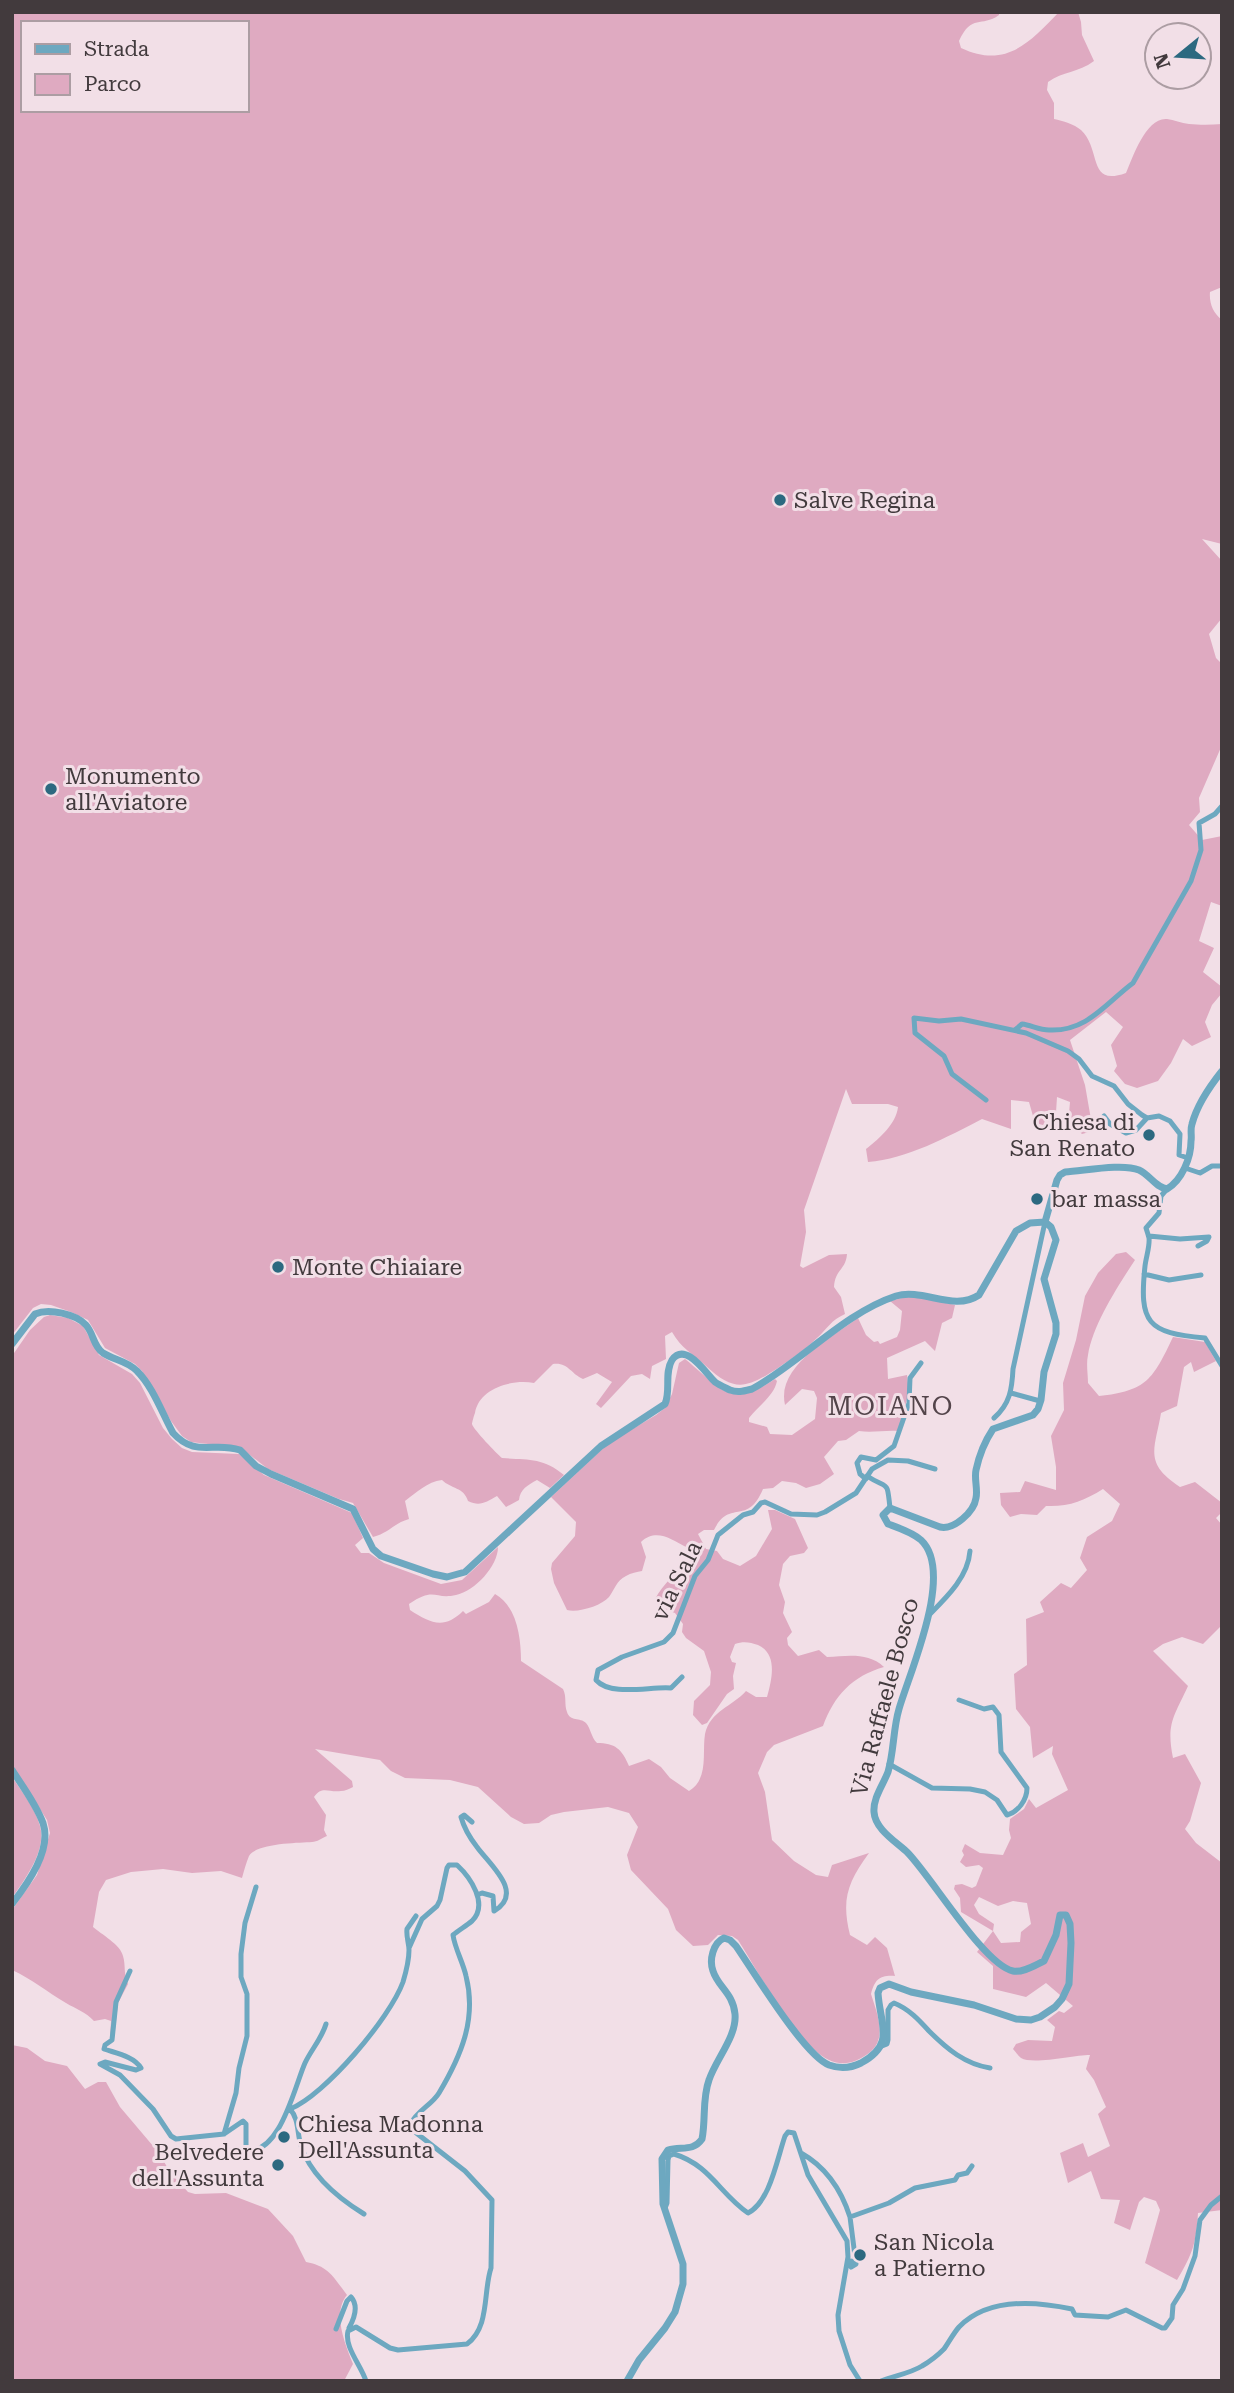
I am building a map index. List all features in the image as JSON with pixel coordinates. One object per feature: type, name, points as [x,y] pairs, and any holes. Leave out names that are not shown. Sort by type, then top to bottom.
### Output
[{"type":"street","points":[[1016,1030],[1022,1024],[1049,1030],[1080,1026],[1099,1013],[1137,978],[1191,881],[1200,850],[1199,823],[1215,814],[1222,806]]},
{"type":"street","points":[[986,1100],[952,1074],[944,1056],[915,1033],[914,1018],[939,1021],[961,1018],[1036,1037],[1073,1054],[1088,1073],[1114,1086],[1128,1104],[1147,1118]]},
{"type":"street","points":[[1222,1071],[1204,1098],[1192,1125],[1192,1143],[1185,1168],[1161,1196],[1159,1213],[1146,1228],[1149,1236],[1143,1307],[1150,1322],[1158,1330],[1205,1338],[1222,1366]]},
{"type":"street","points":[[1104,1116],[1110,1124],[1126,1133],[1136,1130],[1147,1118],[1159,1116],[1170,1121],[1180,1134],[1180,1155],[1188,1158]]},
{"type":"street","points":[[1185,1168],[1200,1173],[1212,1166],[1222,1167]]},
{"type":"street","points":[[994,1418],[1007,1403],[1011,1393],[1013,1369],[1045,1222],[1060,1175],[1065,1172],[1125,1167],[1136,1169],[1161,1188],[1167,1189]]},
{"type":"street","points":[[12,1344],[40,1311],[49,1310],[76,1318],[88,1327],[96,1346],[103,1353],[138,1371],[173,1433],[181,1441],[194,1448],[223,1447],[240,1450],[256,1466],[354,1509],[373,1549],[381,1556],[447,1577],[465,1572],[601,1446],[665,1404],[668,1398],[669,1370],[678,1355],[692,1357],[716,1382],[732,1391],[752,1389],[879,1303],[909,1294],[954,1301],[972,1299],[979,1295],[1016,1231],[1030,1223],[1045,1222],[1051,1227],[1056,1240],[1045,1273],[1056,1334],[1044,1372],[1038,1409],[1033,1415],[993,1429],[975,1474],[976,1497],[973,1507],[954,1526],[947,1528],[890,1508],[886,1485],[867,1478],[857,1469],[861,1457],[876,1460],[894,1446],[909,1404],[910,1378],[921,1363]]},
{"type":"street","points":[[1149,1236],[1180,1239],[1209,1237],[1198,1246]]},
{"type":"street","points":[[1144,1274],[1169,1280],[1201,1275]]},
{"type":"street","points":[[1011,1393],[1040,1401]]},
{"type":"street","points":[[867,1478],[872,1469],[888,1460],[908,1461],[935,1469]]},
{"type":"street","name":"via Sala","points":[[682,1677],[671,1688],[657,1686],[644,1689],[611,1688],[596,1680],[598,1670],[622,1657],[664,1642],[673,1633],[695,1576],[708,1560],[718,1535],[743,1515],[753,1512],[765,1502],[791,1514],[817,1515],[856,1493],[867,1478]]},
{"type":"street","name":"Via Raffaele Bosco","points":[[882,2046],[884,2036],[878,1993],[884,1985],[974,2005],[1016,2019],[1031,2020],[1047,2013],[1062,1999],[1069,1984],[1071,1969],[1070,1924],[1066,1915],[1060,1915],[1058,1919],[1056,1935],[1044,1961],[1021,1970],[1003,1966],[969,1932],[909,1855],[883,1831],[875,1817],[876,1801],[889,1764],[898,1711],[932,1602],[933,1572],[927,1548],[918,1538],[888,1524],[883,1515],[890,1508]]},
{"type":"street","points":[[929,1615],[949,1595],[969,1563],[971,1551]]},
{"type":"street","points":[[889,1764],[932,1788],[985,1792],[997,1800],[1007,1815],[1013,1813],[1026,1798],[1027,1788],[1001,1752],[998,1712],[993,1707],[984,1709],[959,1700]]},
{"type":"street","points":[[12,1770],[36,1809],[45,1835],[35,1868],[12,1904]]},
{"type":"street","points":[[472,1822],[464,1815],[461,1817],[465,1829],[478,1848],[498,1870],[508,1892],[494,1911],[493,1896],[482,1893],[477,1895]]},
{"type":"street","points":[[290,2109],[326,2083],[376,2028],[397,1995],[407,1969],[410,1948],[422,1919],[434,1907],[444,1889],[447,1868],[453,1864],[464,1871],[477,1895],[477,1914],[453,1935],[470,1996],[465,2043],[438,2095],[414,2118],[411,2125],[415,2132],[465,2171],[492,2200],[493,2247],[484,2315],[471,2341],[454,2347],[398,2350],[356,2327],[348,2331]]},
{"type":"street","points":[[224,2134],[236,2093],[247,2036],[247,1994],[242,1977],[241,1954],[244,1923],[256,1887]]},
{"type":"street","points":[[410,1948],[407,1929],[416,1916]]},
{"type":"street","points":[[627,2381],[639,2360],[666,2328],[675,2312],[683,2284],[683,2264],[665,2208],[662,2159],[664,2153],[672,2148],[692,2148],[702,2139],[704,2094],[736,2021],[730,1995],[713,1972],[715,1945],[718,1940],[724,1938],[732,1942],[800,2040],[830,2065],[851,2067],[870,2057],[887,2043],[888,2010],[894,2003],[911,2012],[961,2059],[975,2066],[990,2068]]},
{"type":"street","points":[[130,1971],[116,2002],[112,2039],[104,2049],[136,2062],[141,2068],[136,2070],[105,2062],[101,2066],[120,2075],[153,2109],[172,2137],[181,2139],[224,2134],[243,2121],[246,2124],[248,2151],[266,2143],[275,2134],[290,2109],[303,2067],[326,2024]]},
{"type":"street","points":[[290,2109],[295,2116],[301,2145],[311,2165],[338,2197],[364,2214]]},
{"type":"street","points":[[665,2208],[668,2161],[669,2156],[674,2154],[688,2158],[702,2167],[748,2213],[757,2208],[764,2199],[786,2133],[794,2133],[808,2175],[847,2241],[846,2274],[838,2315],[839,2331],[850,2365],[860,2381]]},
{"type":"street","points":[[801,2153],[822,2167],[843,2196],[855,2248],[854,2267],[850,2265],[851,2252],[848,2249]]},
{"type":"street","points":[[850,2217],[889,2203],[915,2188],[954,2180],[958,2175],[967,2173],[972,2166]]},
{"type":"street","points":[[881,2381],[920,2368],[943,2351],[956,2330],[970,2316],[995,2307],[1045,2303],[1072,2309],[1075,2315],[1108,2317],[1126,2310],[1165,2328],[1172,2318],[1173,2305],[1195,2256],[1200,2220],[1222,2196]]},
{"type":"street","points":[[336,2329],[351,2297],[355,2303],[354,2320],[346,2336],[366,2381]]},
{"type":"green space","points":[[12,12],[999,12],[993,19],[968,27],[959,41],[961,48],[991,56],[1016,50],[1027,43],[1059,12],[1078,12],[1082,35],[1094,61],[1054,78],[1048,82],[1047,90],[1054,103],[1054,119],[1072,124],[1081,130],[1100,171],[1105,175],[1126,173],[1141,139],[1159,120],[1167,119],[1186,124],[1222,124],[1222,287],[1210,292],[1210,296],[1214,311],[1222,320],[1222,544],[1202,539],[1222,561],[1222,618],[1209,634],[1216,658],[1222,664],[1222,745],[1199,798],[1200,812],[1189,825],[1202,840],[1222,836],[1222,906],[1211,902],[1199,941],[1214,948],[1203,972],[1222,987],[1222,993],[1212,1005],[1205,1022],[1211,1037],[1192,1046],[1183,1039],[1158,1081],[1137,1088],[1125,1084],[1114,1071],[1117,1066],[1111,1045],[1123,1027],[1106,1012],[1070,1040],[1085,1085],[1093,1131],[1082,1134],[1075,1127],[1068,1125],[1070,1102],[1057,1097],[1055,1128],[1035,1123],[1029,1102],[1011,1100],[1011,1129],[982,1119],[912,1152],[868,1162],[866,1149],[891,1125],[898,1107],[888,1104],[852,1104],[846,1089],[804,1210],[806,1232],[800,1266],[803,1268],[829,1255],[847,1254],[845,1263],[836,1276],[834,1287],[841,1297],[845,1314],[798,1354],[758,1380],[741,1385],[725,1381],[716,1375],[683,1347],[672,1332],[665,1336],[666,1359],[652,1366],[650,1379],[642,1374],[631,1376],[601,1408],[596,1404],[612,1382],[597,1373],[583,1379],[558,1364],[553,1364],[534,1383],[516,1382],[490,1391],[478,1404],[473,1427],[502,1458],[542,1462],[564,1475],[550,1488],[537,1480],[523,1490],[519,1500],[506,1507],[497,1496],[483,1503],[472,1503],[460,1491],[442,1480],[437,1481],[405,1501],[409,1519],[373,1537],[353,1503],[268,1469],[241,1448],[191,1442],[182,1436],[142,1371],[135,1364],[105,1348],[88,1320],[51,1305],[41,1304],[33,1308],[12,1335]]},
{"type":"green space","points":[[1126,1252],[1135,1260],[1107,1306],[1091,1343],[1087,1362],[1088,1383],[1099,1396],[1128,1391],[1147,1380],[1160,1363],[1173,1337],[1205,1342],[1216,1361],[1194,1372],[1191,1362],[1184,1367],[1177,1406],[1161,1413],[1154,1454],[1161,1470],[1180,1487],[1195,1482],[1222,1503],[1222,1512],[1216,1518],[1222,1525],[1222,1625],[1203,1644],[1182,1637],[1153,1651],[1188,1686],[1175,1713],[1170,1736],[1173,1758],[1185,1754],[1201,1783],[1185,1829],[1196,1843],[1222,1863],[1222,2210],[1198,2213],[1193,2248],[1177,2280],[1145,2263],[1160,2210],[1156,2201],[1144,2197],[1139,2202],[1130,2230],[1114,2223],[1120,2200],[1101,2199],[1091,2171],[1068,2183],[1060,2153],[1083,2143],[1088,2157],[1110,2146],[1098,2114],[1106,2107],[1086,2069],[1090,2055],[1027,2060],[1013,2049],[1016,2044],[1028,2040],[1052,2041],[1055,2027],[1047,2020],[1059,2011],[1064,2013],[1073,2006],[1046,1983],[1026,1997],[993,1989],[993,1966],[977,1952],[993,1931],[961,1912],[960,1898],[954,1889],[955,1885],[962,1884],[972,1888],[976,1886],[983,1868],[979,1865],[966,1867],[960,1862],[965,1844],[980,1853],[1003,1855],[1011,1838],[1010,1819],[1024,1809],[1029,1799],[1036,1808],[1068,1790],[1052,1754],[1053,1746],[1033,1758],[1030,1727],[1016,1709],[1014,1674],[1027,1665],[1026,1619],[1044,1612],[1040,1602],[1061,1583],[1071,1588],[1087,1570],[1080,1558],[1087,1537],[1112,1521],[1120,1504],[1103,1489],[1076,1502],[1046,1506],[1037,1515],[1021,1514],[1010,1517],[1001,1505],[1000,1493],[1020,1492],[1025,1481],[1056,1490],[1056,1467],[1051,1436],[1064,1410],[1063,1383],[1085,1296],[1098,1273],[1116,1254]],"holes":[[[979,1897],[998,1906],[1013,1901],[1027,1903],[1031,1924],[1021,1932],[1020,1942],[1001,1943],[993,1931],[994,1924],[979,1914],[974,1905]]]},
{"type":"green space","points":[[906,1297],[955,1305],[952,1318],[942,1323],[935,1351],[925,1341],[887,1358],[888,1379],[907,1375],[908,1384],[911,1385],[898,1431],[859,1431],[846,1440],[838,1441],[824,1457],[834,1474],[820,1484],[806,1488],[782,1481],[773,1488],[763,1489],[751,1507],[726,1515],[714,1530],[704,1530],[698,1534],[706,1549],[717,1551],[723,1559],[740,1566],[756,1556],[772,1529],[768,1510],[775,1510],[795,1519],[808,1548],[804,1553],[790,1556],[783,1564],[779,1585],[785,1602],[783,1613],[792,1632],[787,1638],[788,1645],[798,1656],[819,1650],[827,1657],[864,1657],[884,1667],[863,1676],[846,1689],[833,1705],[823,1726],[774,1745],[767,1752],[758,1773],[765,1792],[772,1840],[794,1861],[816,1875],[828,1877],[832,1865],[869,1853],[848,1891],[847,1922],[850,1935],[867,1945],[875,1937],[887,1948],[895,1976],[885,1976],[876,1981],[871,1994],[880,2033],[875,2047],[869,2053],[850,2062],[829,2060],[817,2052],[791,2024],[738,1940],[732,1936],[718,1935],[708,1945],[693,1946],[676,1930],[668,1909],[631,1870],[627,1855],[638,1827],[629,1813],[608,1807],[564,1812],[551,1815],[539,1823],[524,1824],[511,1817],[478,1787],[450,1780],[405,1778],[391,1771],[380,1760],[315,1749],[352,1781],[353,1787],[342,1791],[323,1790],[314,1797],[326,1815],[324,1830],[327,1836],[314,1842],[260,1848],[249,1856],[242,1878],[221,1871],[192,1873],[163,1869],[131,1872],[106,1880],[99,1892],[93,1927],[121,1952],[128,1984],[118,2003],[114,2039],[110,2037],[111,2021],[94,2021],[12,1970],[12,1910],[37,1875],[50,1833],[47,1820],[12,1765],[12,1356],[30,1330],[44,1317],[50,1315],[68,1318],[83,1326],[99,1355],[132,1374],[140,1383],[163,1428],[182,1448],[192,1452],[239,1454],[264,1475],[352,1513],[363,1538],[355,1545],[361,1553],[369,1553],[384,1563],[441,1584],[462,1580],[498,1547],[494,1562],[478,1583],[456,1595],[424,1596],[409,1604],[410,1610],[431,1621],[450,1621],[463,1611],[466,1614],[489,1602],[495,1594],[513,1614],[519,1633],[521,1661],[563,1689],[568,1715],[586,1723],[597,1743],[617,1748],[629,1766],[649,1759],[689,1791],[700,1780],[705,1734],[712,1720],[746,1691],[756,1697],[767,1697],[772,1675],[769,1654],[755,1644],[735,1644],[730,1657],[732,1662],[736,1663],[734,1689],[727,1694],[707,1723],[702,1725],[693,1715],[694,1701],[710,1685],[711,1672],[704,1651],[686,1638],[682,1632],[683,1624],[675,1613],[660,1608],[655,1599],[689,1558],[686,1547],[664,1536],[647,1538],[641,1542],[646,1557],[642,1571],[623,1578],[601,1603],[583,1610],[567,1610],[554,1583],[551,1569],[552,1563],[575,1536],[576,1522],[551,1497],[609,1443],[665,1408],[672,1394],[679,1363],[685,1359],[718,1387],[736,1394],[747,1393],[775,1379],[777,1381],[773,1391],[749,1418],[749,1422],[767,1427],[770,1434],[792,1435],[815,1419],[817,1398],[814,1391],[802,1389],[785,1405],[784,1391],[797,1366],[808,1354],[858,1318],[866,1335],[874,1342],[878,1341],[880,1344],[897,1337],[902,1311],[890,1301]]},
{"type":"green space","points":[[12,1777],[35,1813],[41,1835],[34,1864],[12,1898]]},
{"type":"green space","points":[[12,2045],[27,2048],[45,2061],[67,2066],[85,2089],[98,2082],[106,2082],[120,2107],[188,2192],[226,2193],[268,2209],[293,2236],[306,2262],[326,2270],[347,2295],[340,2311],[340,2319],[353,2364],[344,2381],[12,2381]]},
{"type":"place","name":"Salve Regina","points":[[780,500]]},
{"type":"place","name":"Monumento all'Aviatore","points":[[51,789]]},
{"type":"place","name":"Chiesa di San Renato","points":[[1149,1135]]},
{"type":"place","name":"bar massa","points":[[1037,1199]]},
{"type":"place","name":"Monte Chiaiare","points":[[278,1267]]},
{"type":"place","name":"Chiesa Madonna Dell'Assunta","points":[[284,2137]]},
{"type":"place","name":"Belvedere dell'Assunta","points":[[278,2165]]},
{"type":"place","name":"San Nicola a Patierno","points":[[860,2255]]},
{"type":"district","name":"MOIANO","points":[[891,1406]]}]
